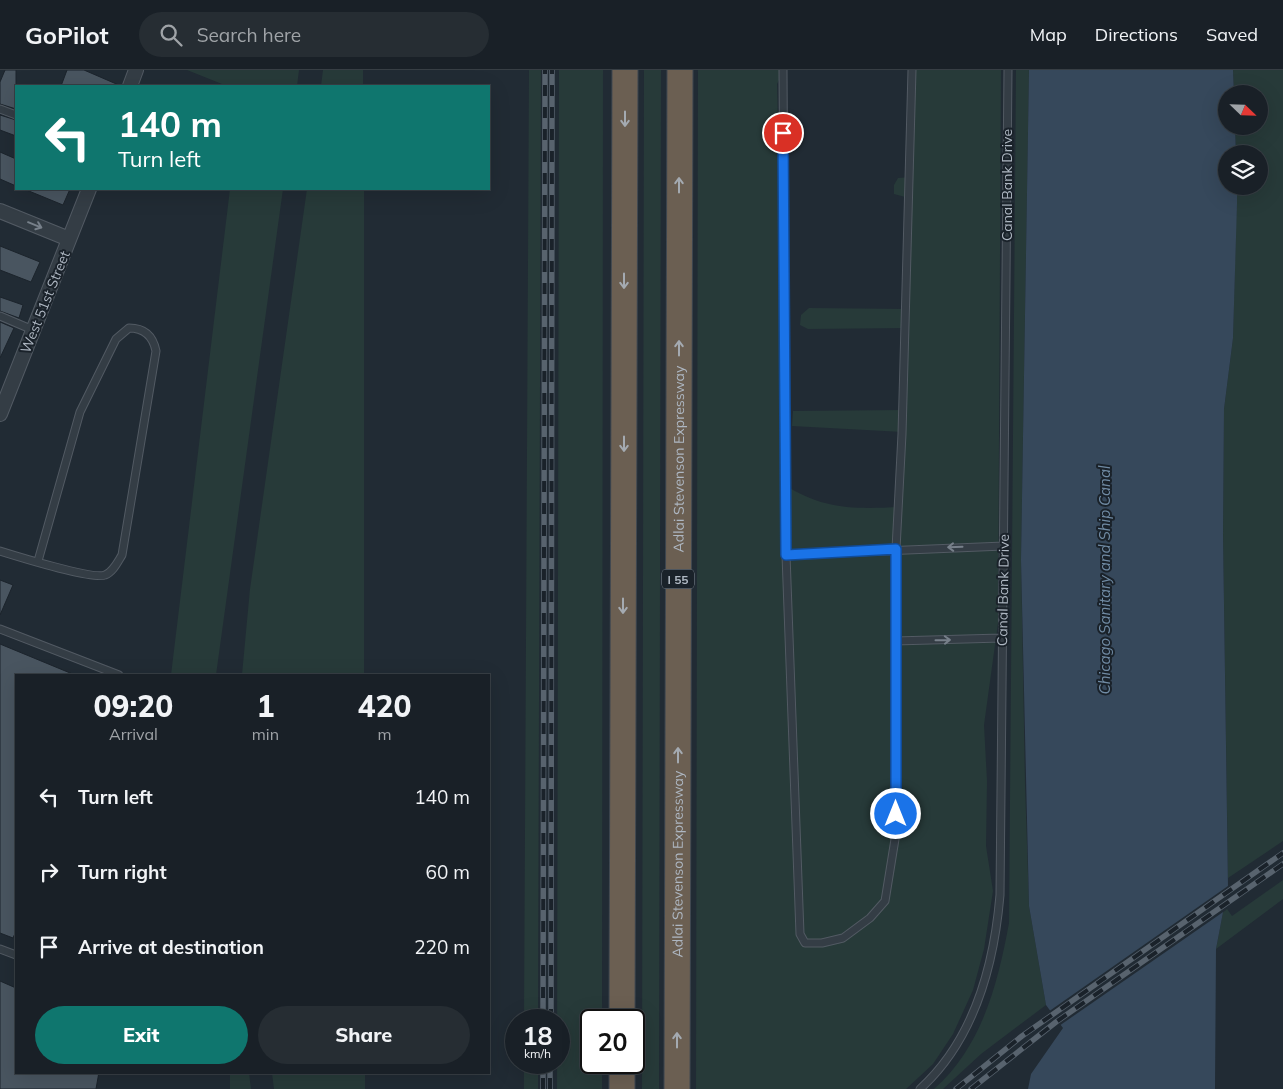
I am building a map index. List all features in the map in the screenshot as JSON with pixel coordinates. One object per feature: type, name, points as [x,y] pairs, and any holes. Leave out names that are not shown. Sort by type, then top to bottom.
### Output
[{"type":"highway","points":[[622,1009],[625,70]]},
{"type":"highway","name":"Adlai Stevenson Expressway","points":[[677,1089],[680,70]]},
{"type":"highway","points":[[622,1074],[622,1089]]},
{"type":"street","points":[[130,85],[136,70]]},
{"type":"street","name":"West 51st Street","points":[[0,414],[89,190]]},
{"type":"street","points":[[0,211],[69,239]]},
{"type":"lane","points":[[783,70],[786,555],[800,934],[806,943],[822,943],[843,938],[870,918],[885,900],[896,833],[896,549],[902,434],[912,70]]},
{"type":"lane","name":"Canal Bank Drive","points":[[920,1089],[948,1059],[961,1036],[984,984],[992,956],[1000,895],[1008,70]]},
{"type":"lane","points":[[0,109],[15,116]]},
{"type":"lane","points":[[0,316],[33,330]]},
{"type":"lane","points":[[0,551],[38,561],[99,577],[110,572],[122,555],[156,351],[151,337],[137,328],[129,328],[116,339],[80,412],[38,561]]},
{"type":"lane","points":[[786,555],[1004,546]]},
{"type":"lane","points":[[0,629],[116,674]]},
{"type":"lane","points":[[895,641],[1001,638]]},
{"type":"lane","points":[[0,949],[15,955]]},
{"type":"green space","points":[[187,70],[299,70],[297,85],[224,85]]},
{"type":"green space","points":[[323,70],[363,70],[363,85],[321,85]]},
{"type":"green space","points":[[529,70],[541,70],[538,1009],[524,1009]]},
{"type":"green space","points":[[559,70],[603,70],[602,1009],[580,1009],[580,1074],[602,1074],[602,1089],[557,1089],[557,1074],[570,1074],[570,1009],[557,1009]]},
{"type":"green space","points":[[644,70],[661,70],[659,1089],[642,1089],[642,1074],[645,1074],[645,1009],[642,1009]]},
{"type":"green space","points":[[698,70],[784,70],[777,84],[779,164],[789,179],[789,187],[782,201],[780,308],[788,320],[780,348],[783,484],[798,493],[826,503],[868,508],[900,507],[903,432],[792,426],[793,411],[905,410],[907,328],[808,329],[800,325],[801,315],[809,308],[907,309],[909,198],[894,194],[894,185],[898,178],[912,177],[912,70],[1001,70],[998,623],[984,725],[987,781],[986,846],[993,891],[984,949],[973,990],[953,1034],[933,1064],[906,1089],[696,1089]]},
{"type":"green space","points":[[1016,70],[1029,70],[1021,560],[1025,784],[1029,906],[1046,1005],[981,1054],[943,1089],[934,1089],[951,1072],[976,1034],[993,991],[1009,923]]},
{"type":"green space","points":[[1233,70],[1283,70],[1283,841],[1228,878],[1223,534],[1224,409],[1233,338],[1237,195],[1268,195],[1268,145],[1236,145],[1235,135],[1268,135],[1268,85],[1234,85]]},
{"type":"green space","points":[[230,190],[283,190],[216,674],[171,674]]},
{"type":"green space","points":[[307,190],[364,190],[364,674],[242,674],[250,589]]},
{"type":"green space","points":[[1283,880],[1283,899],[1216,949],[1223,912],[1227,909],[1232,916]]},
{"type":"green space","points":[[230,1074],[249,1074],[251,1089],[230,1089]]},
{"type":"green space","points":[[272,1074],[365,1074],[365,1089],[274,1089]]},
{"type":"green space","points":[[524,1074],[538,1074],[538,1089],[524,1089]]},
{"type":"water","name":"Chicago Sanitary and Ship Canal","points":[[1029,70],[1233,70],[1234,85],[1218,85],[1218,135],[1235,135],[1236,145],[1218,145],[1218,195],[1237,195],[1237,204],[1233,338],[1224,409],[1223,534],[1228,886],[1216,949],[1215,1089],[1028,1089],[1031,1074],[1063,1028],[1046,1005],[1029,906],[1021,560]],"holes":[[[1145,947],[1153,954],[1148,964],[1137,961],[1140,949]]]},
{"type":"pier","points":[[1228,886],[1230,889],[1226,910],[1059,1026],[1048,1012]]},
{"type":"building","points":[[5,70],[16,70],[15,109],[0,104],[0,82]]},
{"type":"building","points":[[67,70],[84,70],[119,85],[61,85]]},
{"type":"building","points":[[0,115],[15,120],[15,136],[0,130]]},
{"type":"building","points":[[0,152],[15,159],[15,186],[0,179]]},
{"type":"building","points":[[26,190],[70,190],[63,205]]},
{"type":"building","points":[[0,246],[40,262],[31,282],[0,270]]},
{"type":"building","points":[[0,297],[23,305],[19,318],[0,311]]},
{"type":"building","points":[[0,322],[14,328],[0,358]]},
{"type":"building","points":[[0,580],[13,585],[0,615]]},
{"type":"building","points":[[0,644],[73,674],[15,674],[15,933],[13,938],[0,933]]},
{"type":"building","points":[[0,981],[15,988],[15,1074],[99,1074],[96,1089],[0,1089]]},
{"type":"railway","points":[[543,1009],[545,70]]},
{"type":"railway","points":[[551,1009],[552,70]]},
{"type":"railway","points":[[956,1089],[1022,1036],[1283,853]]},
{"type":"railway","points":[[971,1089],[1056,1022],[1283,864]]},
{"type":"railway","points":[[543,1074],[543,1089]]},
{"type":"railway","points":[[550,1074],[550,1089]]},
{"type":"route","points":[[783,133],[786,555],[896,549],[896,814]]}]
